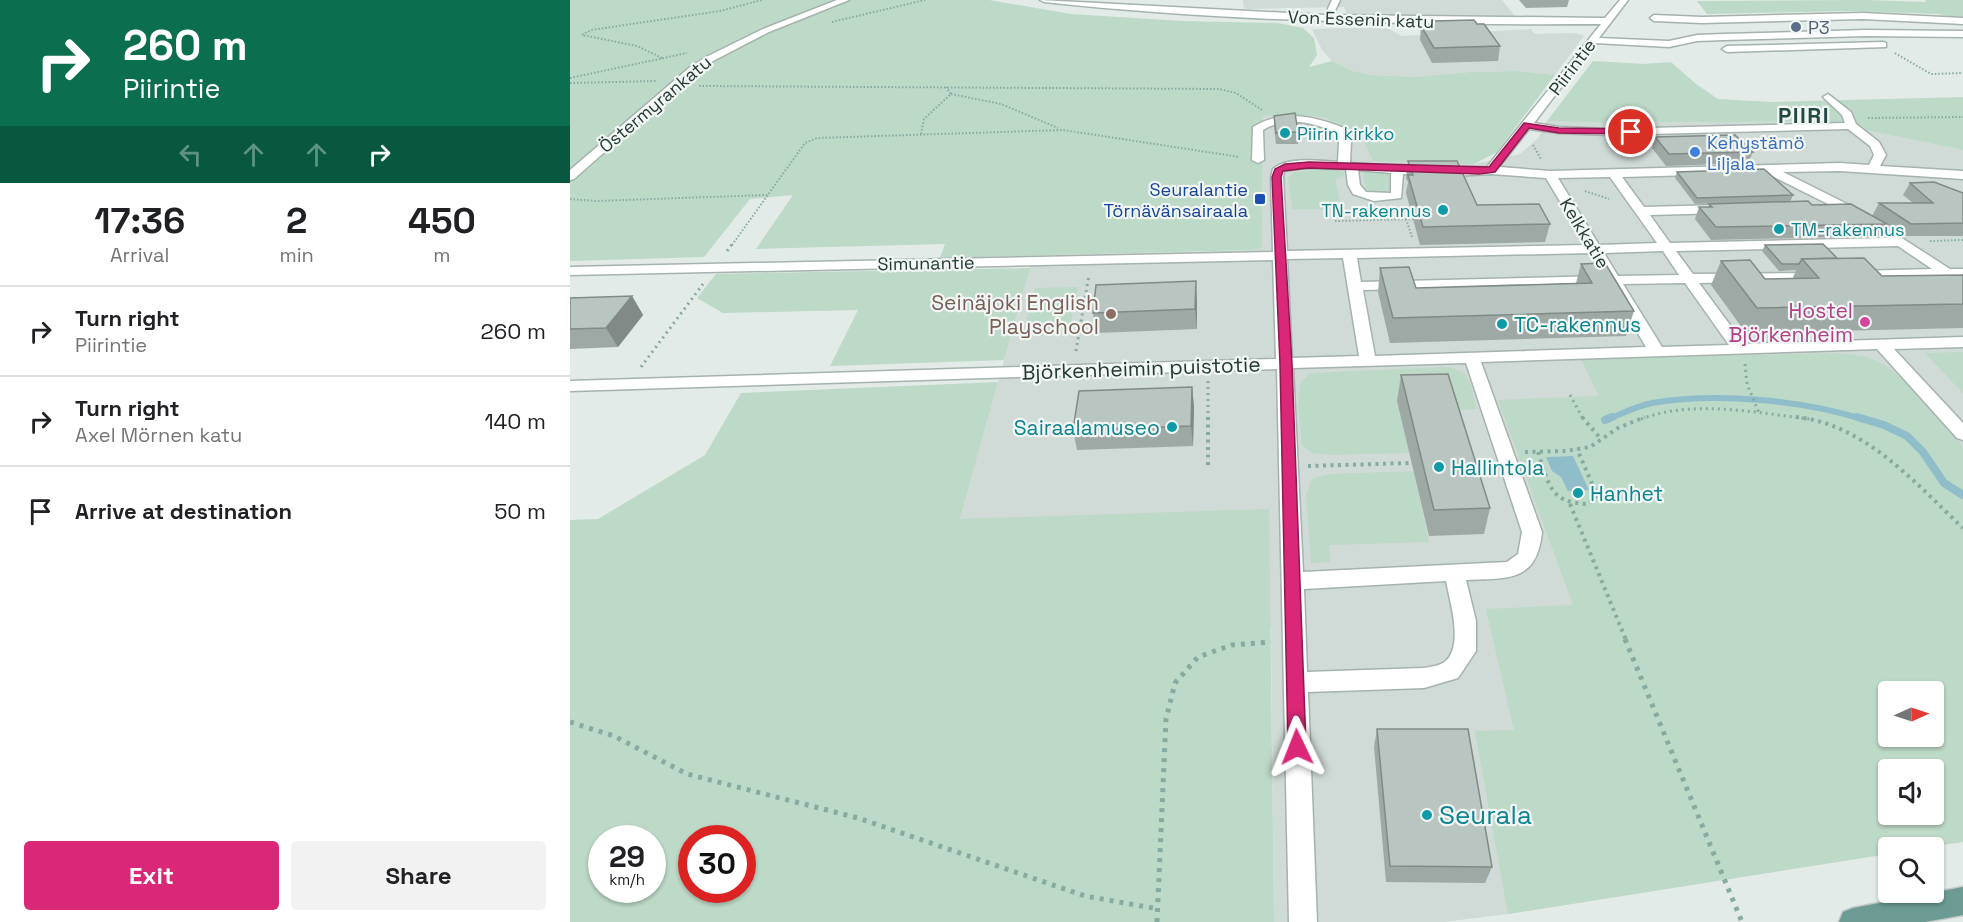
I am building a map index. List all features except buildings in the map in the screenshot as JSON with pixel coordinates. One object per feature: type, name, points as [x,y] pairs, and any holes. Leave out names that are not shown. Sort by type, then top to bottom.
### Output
[{"type":"main road","points":[[1853,922],[1963,901]]},
{"type":"street","name":"Östermyrankatu","points":[[570,176],[685,83],[710,57],[732,45],[844,0]]},
{"type":"street","name":"Von Essenin katu","points":[[1044,0],[1086,5],[1327,19],[1607,21]]},
{"type":"street","points":[[1327,19],[1336,0]]},
{"type":"street","name":"Piirintie","points":[[1491,170],[1624,0]]},
{"type":"street","points":[[1645,29],[1660,7]]},
{"type":"street","points":[[1515,32],[1596,35],[1620,43],[1645,29],[1702,20],[1863,16],[1963,21]]},
{"type":"street","points":[[1645,29],[1669,44],[1707,49],[1883,45]]},
{"type":"street","points":[[1669,44],[1696,38],[1724,36],[1866,33],[1963,34]]},
{"type":"street","points":[[1828,97],[1847,114],[1850,122],[1875,144],[1880,155],[1873,169]]},
{"type":"street","points":[[1258,160],[1257,129],[1266,122],[1287,119],[1322,122],[1340,130],[1345,142],[1348,166],[1355,187],[1360,194],[1372,197],[1397,195],[1397,169]]},
{"type":"street","points":[[1527,125],[1559,130],[1609,132],[1850,122]]},
{"type":"street","points":[[1303,922],[1286,364],[1277,177],[1280,169],[1285,166],[1348,166],[1491,170],[1553,179],[1613,173],[1766,168],[1873,169],[1963,175]]},
{"type":"street","points":[[1766,168],[1845,206],[1947,273],[1963,288]]},
{"type":"street","points":[[1873,169],[1928,187]]},
{"type":"street","points":[[1613,173],[1740,349]]},
{"type":"street","name":"Kelkkatie","points":[[1553,179],[1657,352]]},
{"type":"street","points":[[1809,207],[1845,206]]},
{"type":"street","points":[[1641,211],[1737,209]]},
{"type":"street","name":"Simunantie","points":[[570,271],[1902,242]]},
{"type":"street","points":[[1350,254],[1368,361]]},
{"type":"street","points":[[1355,286],[1963,273]]},
{"type":"street","name":"Björkenheimin puistotie","points":[[570,386],[1963,342]]},
{"type":"street","points":[[1882,345],[1963,434]]},
{"type":"street","points":[[1293,581],[1510,570],[1524,562],[1530,550],[1532,532],[1472,358]]},
{"type":"street","points":[[1295,682],[1424,678],[1450,671],[1465,651],[1465,621],[1454,573]]},
{"type":"path","points":[[662,58],[658,53],[638,46],[582,34],[591,30],[720,12],[762,0]]},
{"type":"path","points":[[828,23],[925,0]]},
{"type":"path","points":[[570,78],[732,45]]},
{"type":"path","points":[[570,83],[1219,89],[1236,93],[1265,111],[1287,119]]},
{"type":"path","points":[[945,87],[951,94],[1001,104],[1063,130]]},
{"type":"path","points":[[921,134],[924,119],[951,94]]},
{"type":"path","points":[[1850,122],[1963,117]]},
{"type":"path","points":[[629,384],[805,143],[817,138],[1063,130],[1258,160]]},
{"type":"path","points":[[1529,138],[1553,179],[1641,211]]},
{"type":"path","points":[[570,199],[596,201],[767,195]]},
{"type":"path","points":[[1405,206],[1410,219]]},
{"type":"path","points":[[1335,221],[1418,219]]},
{"type":"path","points":[[1076,351],[1089,276]]},
{"type":"path","points":[[1740,349],[1751,397],[1759,414]]},
{"type":"path","points":[[1208,394],[1208,467]]},
{"type":"path","points":[[1570,395],[1579,415],[1590,430],[1601,439]]},
{"type":"path","points":[[1505,453],[1590,447],[1618,428],[1646,417],[1674,411],[1717,409],[1815,419],[1854,436],[1890,460],[1963,528]]},
{"type":"path","points":[[1538,452],[1553,494],[1559,501],[1570,504],[1588,504],[1597,495],[1577,449]]},
{"type":"path","points":[[1289,466],[1412,463]]},
{"type":"path","points":[[1570,504],[1742,922]]},
{"type":"path","points":[[1157,922],[1166,719],[1175,682],[1198,657],[1232,645],[1294,640]]},
{"type":"path","points":[[570,722],[614,736],[687,774],[858,818],[1085,896],[1158,909]]},
{"type":"shaded area","points":[[1243,0],[1502,0],[1519,21],[1348,17],[1344,7],[1244,9]]},
{"type":"shaded area","points":[[1387,28],[1402,36],[1531,29],[1535,34],[1575,33],[1584,36],[1555,75],[1519,71],[1469,72],[1415,77],[1372,75],[1353,71],[1332,61],[1322,50],[1312,29]]},
{"type":"shaded area","name":"PIIRI","points":[[1304,115],[1326,118],[1361,135],[1474,164],[1520,154],[1538,138],[1547,121],[1603,123],[1822,121],[1963,150],[1963,842],[1944,845],[1944,837],[1878,837],[1878,856],[1508,914],[1443,922],[1274,922],[1271,627],[960,519],[1033,256],[1262,248],[1263,116]]},
{"type":"green space","points":[[570,0],[989,0],[1071,14],[1182,21],[1278,23],[1303,28],[1314,38],[1317,55],[1309,67],[1332,61],[1353,71],[1372,75],[1415,77],[1469,72],[1519,71],[1555,75],[1497,152],[1474,164],[1373,161],[1361,135],[1326,118],[1304,115],[1263,116],[1262,248],[940,258],[945,244],[756,249],[793,195],[750,199],[704,257],[570,261]]},
{"type":"green space","points":[[1925,0],[1963,0],[1963,20],[1939,14],[1852,11],[1707,14],[1697,1],[1926,2]]},
{"type":"green space","points":[[1593,61],[1643,64],[1671,62],[1696,84],[1718,99],[1771,102],[1963,97],[1963,150],[1822,121],[1603,123],[1547,121]]},
{"type":"green space","points":[[1337,169],[1346,174],[1335,180],[1342,209],[1292,209],[1288,178],[1295,172]]},
{"type":"green space","points":[[1386,172],[1390,175],[1392,189],[1378,193],[1365,189],[1363,173]]},
{"type":"green space","points":[[1030,268],[1004,360],[830,366],[858,310],[723,313],[697,298],[716,274]]},
{"type":"green space","points":[[1078,287],[1070,328],[1024,329],[1035,288]]},
{"type":"green space","points":[[1963,352],[1963,393],[1925,353]]},
{"type":"green space","points":[[1851,354],[1877,361],[1901,377],[1963,447],[1963,842],[1944,845],[1944,837],[1878,837],[1878,856],[1508,914],[1475,731],[1514,730],[1486,609],[1573,605],[1498,400],[1599,396],[1581,359]]},
{"type":"green space","points":[[1453,368],[1465,375],[1471,386],[1477,409],[1447,410],[1410,453],[1331,455],[1312,453],[1302,445],[1298,404],[1300,384],[1310,373]]},
{"type":"green space","points":[[998,382],[960,519],[1269,509],[1274,922],[570,922],[570,520],[598,519],[705,455],[741,393]]},
{"type":"green space","points":[[1414,471],[1429,542],[1329,545],[1330,562],[1311,563],[1306,495],[1312,479],[1329,474]]},
{"type":"water","points":[[1573,456],[1589,490],[1568,491],[1561,477],[1552,471],[1546,457]]},
{"type":"waterway","points":[[1609,419],[1652,403],[1703,398],[1786,403],[1838,412],[1862,419]]},
{"type":"waterway","points":[[1605,420],[1612,417]]},
{"type":"waterway","points":[[1857,417],[1884,425],[1907,436],[1923,452],[1944,483],[1963,495]]},
{"type":"place","name":"P3","points":[[1796,27]]},
{"type":"place","name":"Piirin kirkko","points":[[1285,133]]},
{"type":"place","name":"Kehystämö Liljala","points":[[1695,152]]},
{"type":"place","name":"Seuralantie Törnävänsairaala","points":[[1260,199]]},
{"type":"place","name":"TN-rakennus","points":[[1443,210]]},
{"type":"place","name":"TM-rakennus","points":[[1779,229]]},
{"type":"place","name":"Seinäjoki English Playschool","points":[[1111,314]]},
{"type":"place","name":"Hostel Björkenheim","points":[[1865,322]]},
{"type":"place","name":"TC-rakennus","points":[[1502,324]]},
{"type":"place","name":"Sairaalamuseo","points":[[1172,427]]},
{"type":"place","name":"Hallintola","points":[[1439,467]]},
{"type":"place","name":"Hanhet","points":[[1578,493]]},
{"type":"place","name":"Seurala","points":[[1427,815]]},
{"type":"district","name":"PIIRI","points":[[1804,115]]},
{"type":"route","points":[[1297,747],[1286,364],[1277,177],[1280,169],[1285,166],[1309,165],[1419,170],[1491,170],[1527,125],[1559,130],[1631,132]]}]
